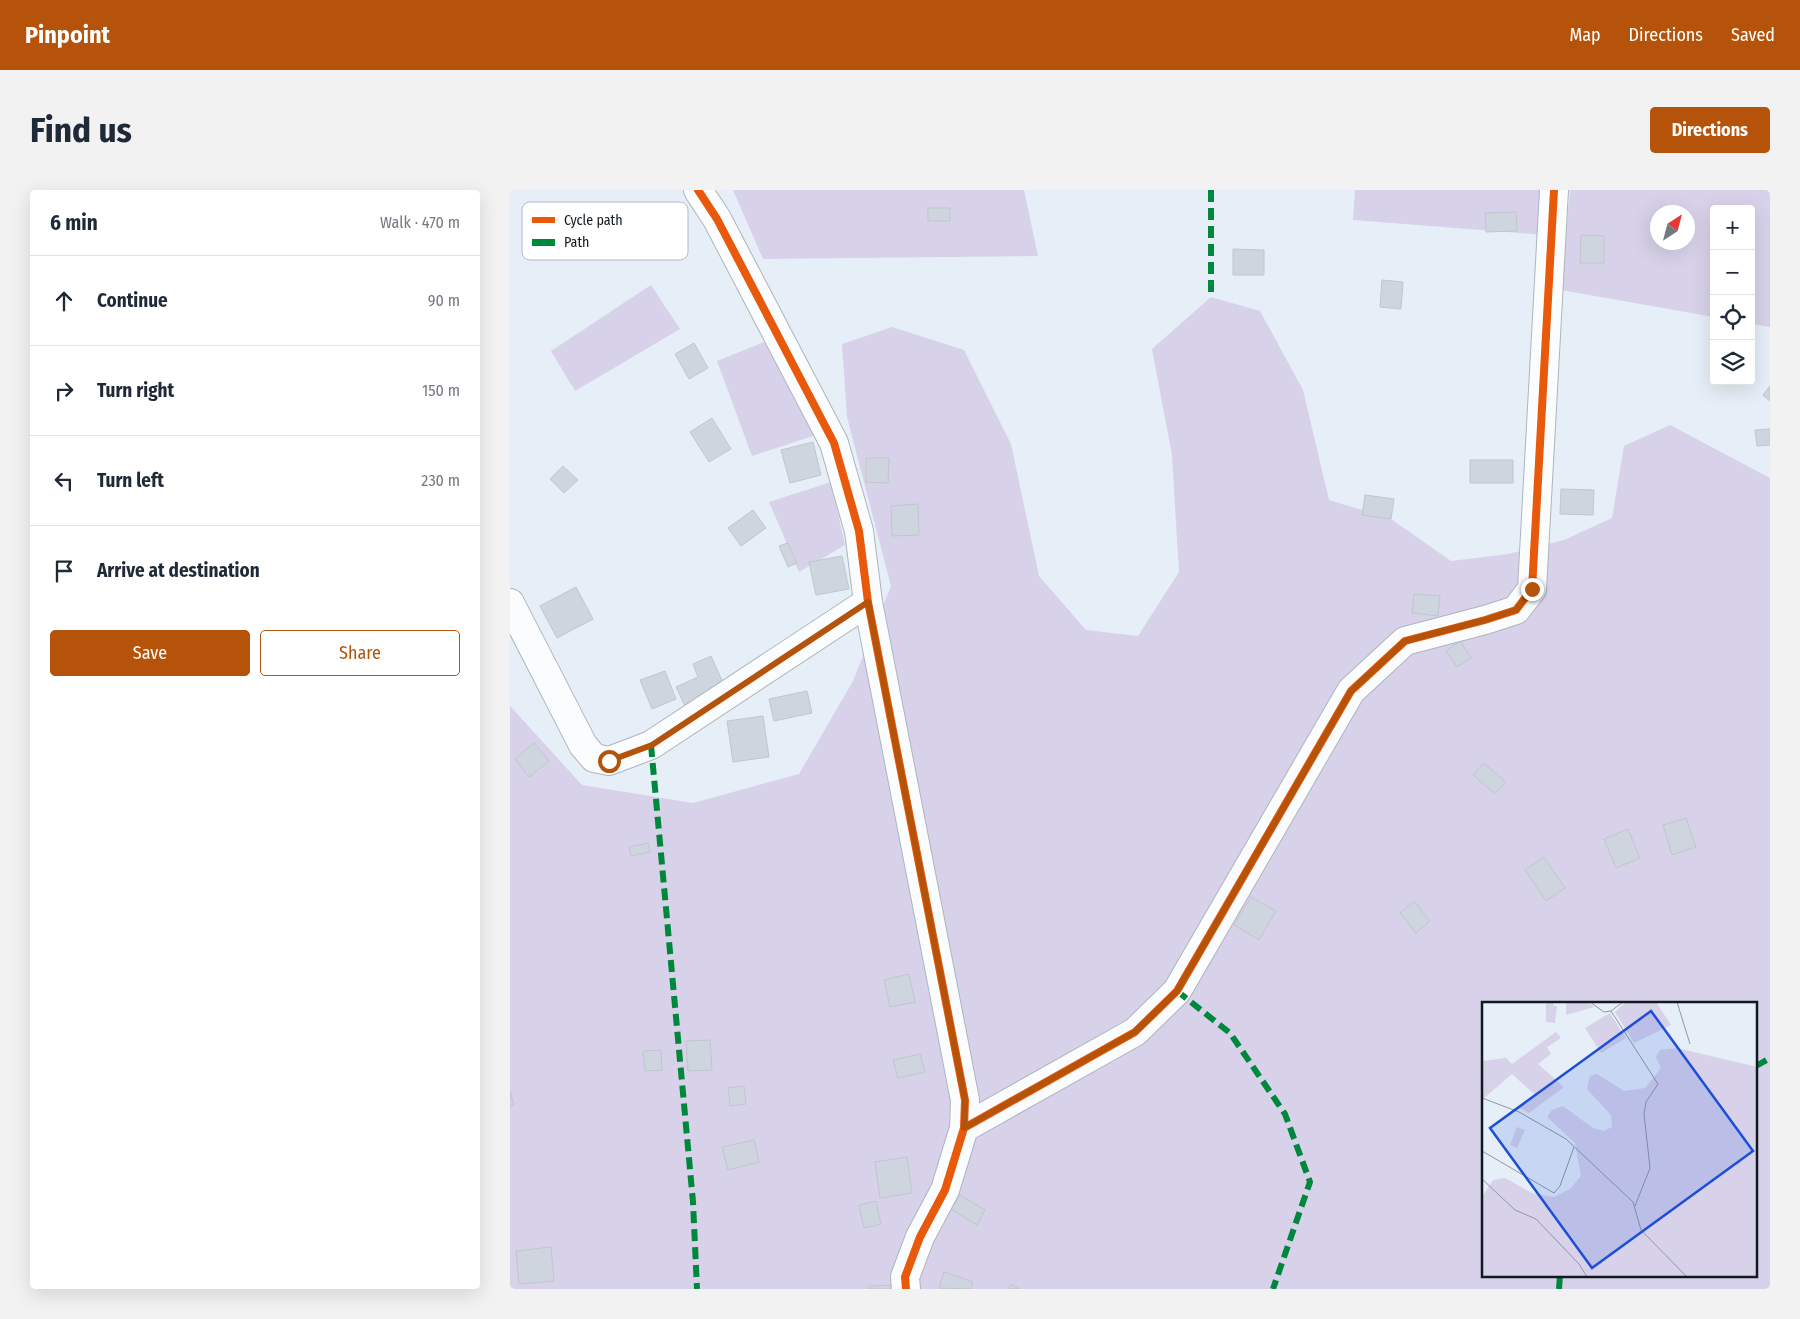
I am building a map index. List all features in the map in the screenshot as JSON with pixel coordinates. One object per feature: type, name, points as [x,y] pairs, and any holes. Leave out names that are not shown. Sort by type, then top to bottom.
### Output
[{"type":"street","points":[[698,190],[717,219],[834,443],[859,531],[868,602],[965,1100],[964,1128],[945,1190],[920,1237],[905,1277],[906,1289]]},
{"type":"street","points":[[964,1128],[1135,1032],[1177,991],[1351,691],[1405,641],[1516,610],[1532,589],[1554,190]]},
{"type":"street","points":[[510,603],[583,745],[594,758],[609,761],[652,745],[868,602]]},
{"type":"shaded area","points":[[733,190],[1024,190],[1038,256],[763,259]]},
{"type":"shaded area","points":[[1355,190],[1546,190],[1545,235],[1353,220]]},
{"type":"shaded area","points":[[1570,190],[1770,190],[1770,327],[1755,325],[1755,205],[1710,205],[1710,316],[1561,290]]},
{"type":"shaded area","points":[[651,285],[680,329],[575,391],[551,351]]},
{"type":"shaded area","points":[[1211,297],[1260,311],[1303,390],[1329,500],[1391,519],[1451,561],[1508,554],[1564,540],[1612,518],[1624,446],[1670,425],[1770,478],[1770,1289],[510,1289],[510,706],[582,785],[693,803],[799,774],[853,681],[891,586],[847,417],[842,344],[892,327],[964,350],[1011,444],[1039,576],[1086,630],[1138,636],[1179,572],[1172,455],[1152,349]]},
{"type":"shaded area","points":[[769,340],[816,435],[752,456],[717,361]]},
{"type":"shaded area","points":[[831,482],[845,545],[799,572],[769,502]]},
{"type":"building","points":[[928,208],[950,208],[950,221],[928,221]]},
{"type":"building","points":[[1516,212],[1517,231],[1486,232],[1485,213]]},
{"type":"building","points":[[1581,235],[1604,236],[1604,263],[1580,263]]},
{"type":"building","points":[[1233,249],[1264,250],[1264,275],[1233,275]]},
{"type":"building","points":[[1382,280],[1403,282],[1401,309],[1380,307]]},
{"type":"building","points":[[694,343],[708,368],[689,379],[675,354]]},
{"type":"building","points":[[1770,386],[1770,401],[1763,395]]},
{"type":"building","points":[[712,418],[731,449],[709,462],[690,432]]},
{"type":"building","points":[[1770,429],[1770,445],[1757,446],[1755,430]]},
{"type":"building","points":[[813,442],[821,475],[790,483],[781,450]]},
{"type":"building","points":[[866,458],[889,458],[888,483],[866,482]]},
{"type":"building","points":[[1470,460],[1513,460],[1513,483],[1470,483]]},
{"type":"building","points":[[563,466],[578,480],[564,493],[550,479]]},
{"type":"building","points":[[1561,489],[1594,490],[1593,515],[1560,514]]},
{"type":"building","points":[[1365,495],[1394,499],[1391,519],[1362,515]]},
{"type":"building","points":[[918,504],[919,535],[892,536],[891,506]]},
{"type":"building","points":[[753,510],[766,528],[741,546],[728,528]]},
{"type":"building","points":[[788,543],[797,563],[788,567],[779,546]]},
{"type":"building","points":[[842,556],[849,589],[816,595],[809,562]]},
{"type":"building","points":[[576,587],[593,619],[557,638],[540,606]]},
{"type":"building","points":[[1414,594],[1440,596],[1438,616],[1412,613]]},
{"type":"building","points":[[1460,641],[1471,658],[1457,667],[1446,651]]},
{"type":"building","points":[[711,656],[725,687],[685,706],[676,687],[698,677],[693,664]]},
{"type":"building","points":[[665,671],[676,699],[652,709],[640,680]]},
{"type":"building","points":[[807,691],[812,713],[774,721],[769,699]]},
{"type":"building","points":[[763,716],[769,757],[733,762],[727,721]]},
{"type":"building","points":[[534,743],[549,761],[529,777],[515,759]]},
{"type":"building","points":[[1484,763],[1506,782],[1495,794],[1473,775]]},
{"type":"building","points":[[1686,818],[1696,847],[1672,855],[1663,825]]},
{"type":"building","points":[[1628,829],[1640,858],[1616,868],[1604,839]]},
{"type":"building","points":[[648,843],[650,852],[631,856],[629,847]]},
{"type":"building","points":[[1544,857],[1565,888],[1546,901],[1525,870]]},
{"type":"building","points":[[1251,897],[1276,911],[1259,940],[1234,925]]},
{"type":"building","points":[[1414,901],[1430,921],[1416,933],[1400,913]]},
{"type":"building","points":[[909,974],[915,1002],[890,1007],[884,980]]},
{"type":"building","points":[[710,1040],[712,1070],[688,1071],[686,1041]]},
{"type":"building","points":[[661,1050],[662,1070],[645,1071],[643,1051]]},
{"type":"building","points":[[920,1054],[925,1072],[898,1078],[893,1060]]},
{"type":"building","points":[[744,1086],[746,1104],[730,1106],[728,1088]]},
{"type":"building","points":[[510,1091],[514,1105],[510,1107]]},
{"type":"building","points":[[754,1140],[759,1162],[728,1170],[722,1147]]},
{"type":"building","points":[[907,1157],[912,1193],[880,1198],[875,1162]]},
{"type":"building","points":[[960,1195],[985,1210],[977,1225],[951,1209]]},
{"type":"building","points":[[876,1201],[881,1224],[864,1228],[859,1205]]},
{"type":"building","points":[[551,1247],[554,1281],[519,1284],[516,1251]]},
{"type":"building","points":[[944,1272],[973,1282],[971,1289],[939,1288]]},
{"type":"building","points":[[1011,1284],[1020,1289],[1008,1289]]},
{"type":"building","points":[[898,1285],[898,1289],[869,1289],[869,1286]]},
{"type":"marked path","points":[[1211,190],[1211,297]]},
{"type":"marked path","points":[[651,745],[693,1202],[697,1289]]},
{"type":"marked path","points":[[1177,991],[1230,1033],[1285,1114],[1310,1182],[1273,1289]]},
{"type":"marked path","points":[[1758,1065],[1770,1058]]},
{"type":"marked path","points":[[1559,1289],[1560,1276]]},
{"type":"cycle path","points":[[698,190],[717,219],[834,443],[859,531],[868,602],[965,1100],[964,1128],[945,1190],[920,1237],[905,1277],[906,1289]]},
{"type":"cycle path","points":[[964,1128],[1135,1032],[1177,991],[1351,691],[1405,641],[1516,610],[1532,589],[1554,190]]},
{"type":"route","points":[[609,761],[652,745],[868,602],[951,1023],[965,1100],[964,1128],[1135,1032],[1177,991],[1351,691],[1405,641],[1516,610],[1532,589]]}]
